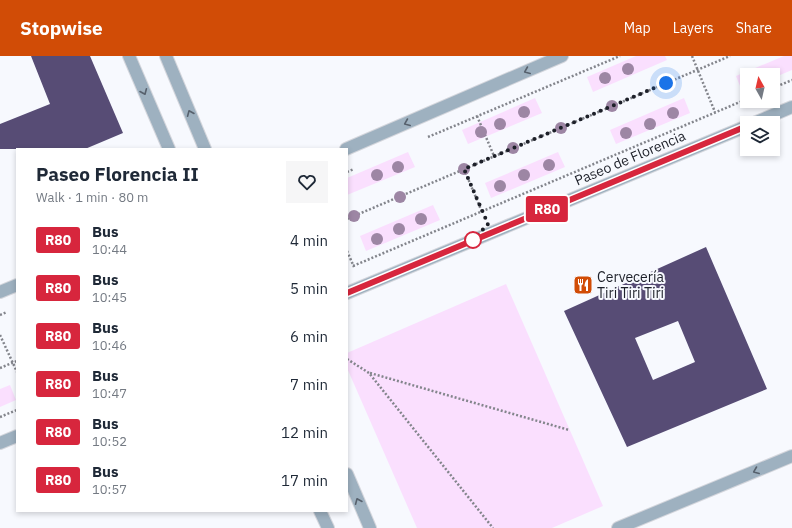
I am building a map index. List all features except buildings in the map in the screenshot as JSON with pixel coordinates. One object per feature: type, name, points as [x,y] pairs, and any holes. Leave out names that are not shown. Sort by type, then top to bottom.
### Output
[{"type":"street","points":[[129,56],[169,148]]},
{"type":"street","points":[[166,56],[205,148]]},
{"type":"street","points":[[348,148],[562,56]]},
{"type":"street","points":[[771,116],[792,107]]},
{"type":"street","name":"Paseo de Florencia","points":[[348,293],[740,129]]},
{"type":"street","points":[[0,292],[16,285]]},
{"type":"street","points":[[0,443],[16,436]]},
{"type":"street","points":[[618,528],[792,456]]},
{"type":"street","points":[[348,476],[370,528]]},
{"type":"street","points":[[320,512],[328,528]]},
{"type":"path","points":[[427,138],[620,56]]},
{"type":"path","points":[[692,56],[715,112]]},
{"type":"path","points":[[348,219],[730,56]]},
{"type":"path","points":[[780,85],[792,80]]},
{"type":"path","points":[[353,266],[740,102]]},
{"type":"path","points":[[474,110],[494,156]]},
{"type":"path","points":[[348,172],[362,166]]},
{"type":"path","points":[[464,169],[485,218]]},
{"type":"path","points":[[348,254],[356,272]]},
{"type":"path","points":[[0,335],[16,370]]},
{"type":"path","points":[[348,360],[369,373],[570,430]]},
{"type":"path","points":[[0,368],[16,361]]},
{"type":"path","points":[[369,373],[493,528]]},
{"type":"path","points":[[0,417],[16,410]]},
{"type":"shaded area","points":[[636,56],[665,56],[667,60],[593,92],[587,77]]},
{"type":"shaded area","points":[[784,56],[792,56],[792,70],[780,75],[780,68],[755,68]]},
{"type":"shaded area","points":[[740,74],[740,86],[736,76]]},
{"type":"shaded area","points":[[535,98],[542,113],[468,144],[462,130]]},
{"type":"shaded area","points":[[684,98],[690,113],[616,144],[610,130]]},
{"type":"shaded area","points":[[408,152],[415,167],[348,195],[348,178]]},
{"type":"shaded area","points":[[558,152],[565,167],[491,198],[485,183]]},
{"type":"shaded area","points":[[433,205],[440,220],[366,251],[360,236]]},
{"type":"shaded area","points":[[506,284],[603,506],[552,528],[417,528],[348,370],[348,353]]},
{"type":"shaded area","points":[[10,385],[16,400],[0,407],[0,389]]},
{"type":"bus line","name":"R80","points":[[348,293],[740,129]]},
{"type":"place","name":"Cervecería Tiri Tiri Tiri","points":[[583,285]]},
{"type":"route","points":[[473,240],[488,224],[464,169],[666,83]]}]
